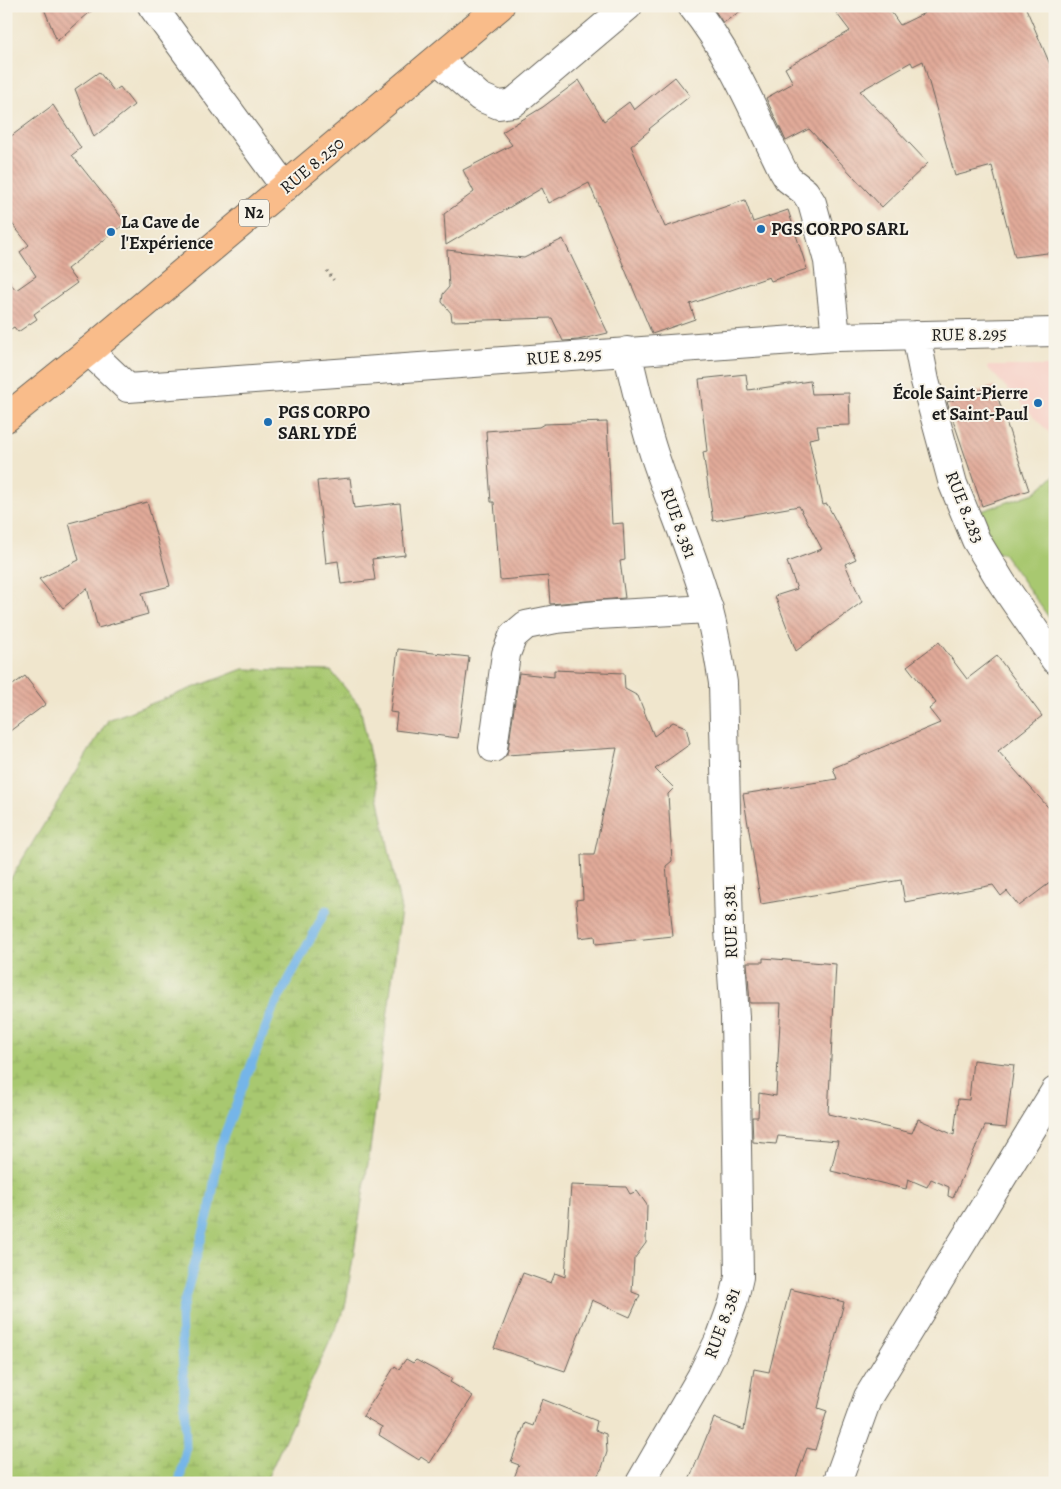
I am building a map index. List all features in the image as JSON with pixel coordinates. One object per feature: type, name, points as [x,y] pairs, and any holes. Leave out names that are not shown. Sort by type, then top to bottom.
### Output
[{"type":"highway","name":"RUE 8.250","points":[[6,418],[285,188],[500,6]]},
{"type":"street","points":[[152,6],[285,188]]},
{"type":"street","points":[[438,60],[480,98],[499,105],[513,103],[628,6]]},
{"type":"street","points":[[692,6],[702,18],[726,58],[788,179],[805,192],[812,203],[828,261],[836,337]]},
{"type":"street","name":"RUE 8.295","points":[[89,351],[128,388],[836,337],[1055,332]]},
{"type":"street","name":"RUE 8.283","points":[[916,335],[925,381],[953,484],[976,540],[1002,583],[1055,660]]},
{"type":"street","name":"RUE 8.381","points":[[628,351],[639,405],[654,454],[709,609],[723,682],[729,921],[735,1017],[739,1277],[733,1303],[721,1336],[701,1377],[640,1483]]},
{"type":"street","points":[[493,748],[506,654],[513,636],[526,625],[556,619],[598,615],[709,609]]},
{"type":"street","points":[[837,1483],[868,1397],[1055,1091]]},
{"type":"path","points":[[327,271],[335,282]]},
{"type":"shaded area","name":"École Saint-Pierre et Saint-Paul","points":[[986,366],[1055,366],[1055,439]]},
{"type":"green space","points":[[1055,475],[1055,626],[1003,553],[990,552],[976,513],[1034,493]]},
{"type":"green space","points":[[243,669],[331,671],[360,706],[401,910],[369,1157],[345,1308],[265,1483],[6,1483],[6,886],[108,720]]},
{"type":"building","points":[[43,6],[97,6],[57,41]]},
{"type":"building","points":[[712,6],[748,6],[723,23]]},
{"type":"building","points":[[831,6],[887,6],[900,25],[939,6],[1025,6],[1055,76],[1055,252],[1015,257],[992,166],[955,176],[923,61],[913,66],[911,62],[860,91],[928,163],[882,207],[809,129],[786,141],[766,98],[793,83],[785,68],[850,31]]},
{"type":"building","points":[[99,72],[114,91],[120,87],[134,105],[94,137],[75,89]]},
{"type":"building","points":[[675,77],[690,96],[631,146],[665,227],[745,200],[753,222],[788,210],[807,269],[771,281],[769,277],[690,304],[695,319],[652,334],[589,183],[549,203],[542,188],[446,245],[444,214],[474,192],[463,170],[512,145],[502,132],[543,107],[579,80],[604,121],[629,102],[634,110]]},
{"type":"building","points":[[53,105],[81,148],[72,155],[126,223],[67,269],[77,283],[34,314],[37,319],[18,332],[14,327],[6,332],[6,278],[16,290],[36,276],[20,252],[29,245],[6,216],[6,140]]},
{"type":"building","points":[[563,239],[608,333],[578,340],[563,341],[552,318],[452,321],[451,313],[442,302],[443,294],[449,287],[447,250],[524,258]]},
{"type":"building","points":[[746,374],[748,390],[810,381],[812,394],[849,393],[850,425],[817,426],[819,437],[809,439],[823,505],[827,504],[856,559],[845,564],[862,602],[796,651],[775,596],[797,589],[787,562],[822,549],[799,506],[713,521],[703,452],[707,451],[699,379]]},
{"type":"building","points":[[994,386],[1029,490],[982,506],[947,402]]},
{"type":"building","points":[[607,422],[612,524],[623,523],[625,560],[620,561],[625,598],[550,604],[548,576],[500,580],[494,502],[491,502],[486,431],[539,427],[544,424]]},
{"type":"building","points":[[350,478],[354,508],[400,503],[405,555],[372,559],[375,580],[341,584],[338,561],[326,563],[317,481]]},
{"type":"building","points":[[147,502],[170,586],[142,593],[148,614],[98,628],[87,588],[63,608],[39,579],[79,560],[69,523]]},
{"type":"building","points":[[939,642],[967,679],[997,656],[1042,716],[998,751],[1055,815],[1055,879],[1019,906],[1007,891],[1001,896],[993,885],[905,902],[901,880],[761,904],[743,794],[837,779],[833,768],[940,723],[929,709],[936,703],[907,666]]},
{"type":"building","points":[[398,649],[469,657],[458,738],[395,730],[397,713],[390,712]]},
{"type":"building","points":[[554,670],[624,673],[625,689],[638,696],[654,736],[673,722],[686,727],[690,744],[655,769],[674,788],[668,794],[672,861],[666,866],[673,936],[596,944],[595,936],[579,938],[576,900],[583,899],[581,855],[594,855],[617,748],[506,755],[519,673],[554,677]]},
{"type":"building","points":[[25,676],[46,704],[6,734],[6,690]]},
{"type":"building","points":[[763,958],[836,964],[828,1114],[912,1133],[918,1119],[954,1135],[958,1099],[969,1100],[973,1060],[1014,1065],[1006,1128],[985,1126],[953,1198],[948,1196],[949,1187],[931,1179],[927,1187],[908,1179],[906,1189],[831,1171],[838,1141],[778,1136],[776,1144],[753,1142],[752,1117],[758,1117],[759,1093],[776,1096],[781,1003],[750,1003],[747,962],[763,962]]},
{"type":"building","points":[[571,1185],[626,1187],[630,1194],[637,1191],[647,1205],[646,1243],[634,1259],[632,1292],[640,1295],[630,1317],[592,1300],[565,1371],[494,1348],[523,1273],[551,1283],[555,1273],[565,1277]]},
{"type":"building","points":[[790,1289],[844,1302],[818,1408],[827,1411],[815,1450],[807,1448],[794,1483],[688,1483],[714,1418],[744,1430],[754,1369],[769,1372]]},
{"type":"building","points":[[406,1359],[413,1363],[416,1360],[452,1379],[450,1382],[473,1396],[430,1463],[421,1457],[419,1460],[379,1435],[382,1427],[363,1416],[395,1366],[399,1369]]},
{"type":"building","points":[[542,1399],[597,1421],[595,1430],[606,1434],[607,1452],[602,1468],[593,1483],[512,1483],[519,1465],[511,1462],[525,1423],[533,1426]]},
{"type":"waterway","points":[[179,1483],[186,1450],[181,1313],[210,1208],[220,1146],[272,1011],[326,910]]},
{"type":"place","name":"PGS CORPO SARL","points":[[761,229]]},
{"type":"place","name":"La Cave de l'Expérience","points":[[111,232]]},
{"type":"place","name":"École Saint-Pierre et Saint-Paul","points":[[1038,403]]},
{"type":"place","name":"PGS CORPO SARL YDÉ","points":[[268,422]]}]
